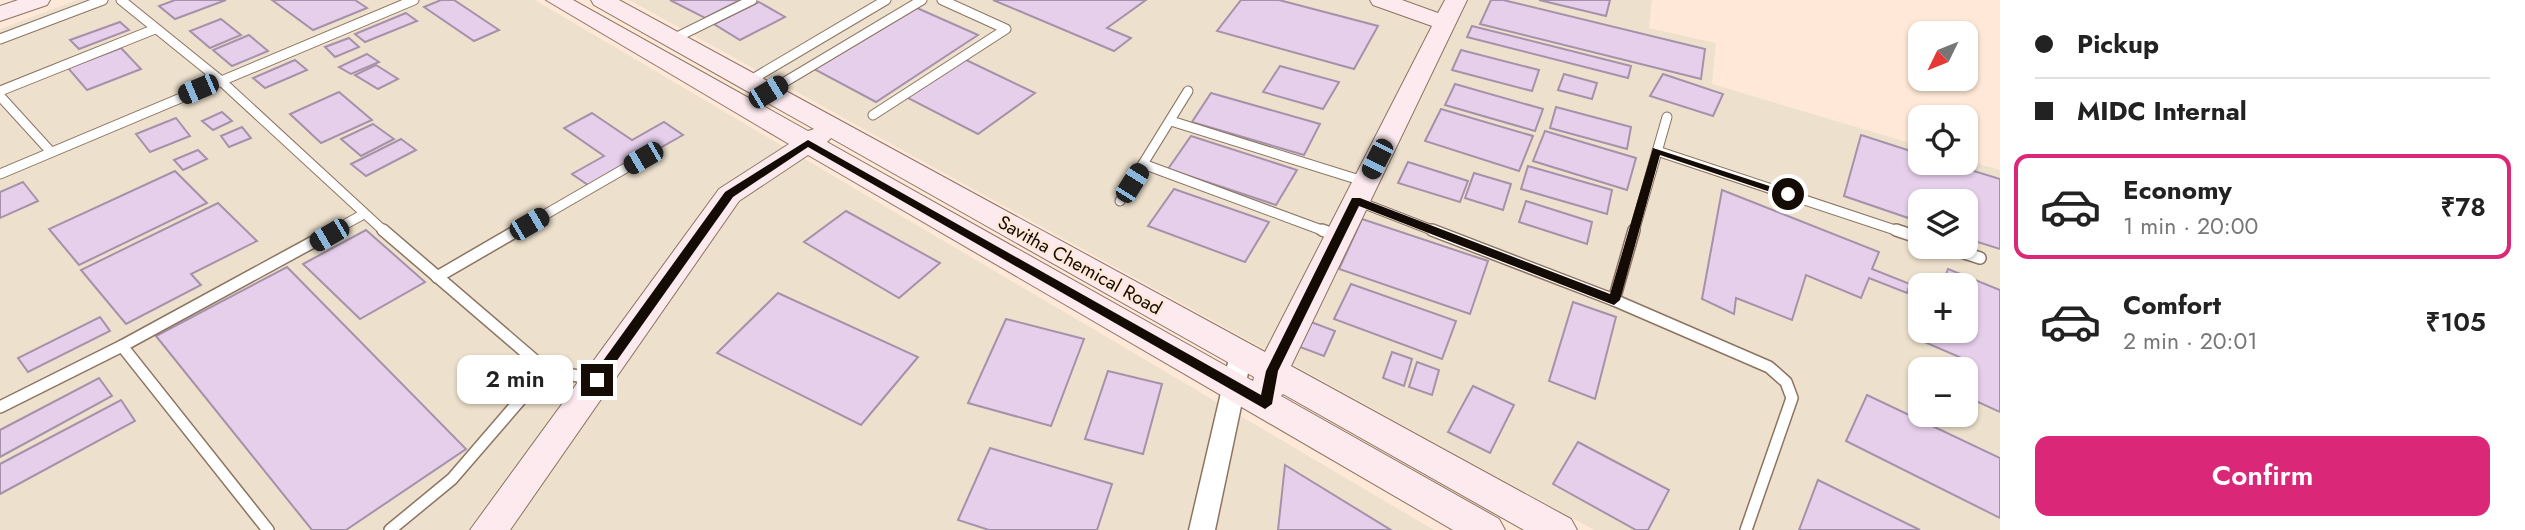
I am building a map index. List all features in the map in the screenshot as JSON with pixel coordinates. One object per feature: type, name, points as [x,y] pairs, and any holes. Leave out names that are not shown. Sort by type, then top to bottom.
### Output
[{"type":"main road","points":[[0,14],[39,0]]},
{"type":"main road","name":"Savitha Chemical Road","points":[[557,0],[1241,354],[1558,530]]},
{"type":"main road","name":"Savitha Chemical Road","points":[[602,0],[759,87],[820,135],[1234,386],[1486,530]]},
{"type":"main road","points":[[1265,404],[1272,371],[1450,11],[1381,0]]},
{"type":"main road","points":[[489,530],[729,195],[820,135]]},
{"type":"street","points":[[1202,530],[1241,354]]},
{"type":"lane","points":[[0,39],[103,0]]},
{"type":"lane","points":[[121,0],[220,80],[365,214],[546,370],[597,380]]},
{"type":"lane","points":[[0,174],[414,0]]},
{"type":"lane","points":[[673,40],[752,0]]},
{"type":"lane","points":[[759,87],[886,0]]},
{"type":"lane","points":[[759,87],[922,0]]},
{"type":"lane","points":[[873,115],[1006,29],[942,0]]},
{"type":"lane","points":[[51,152],[0,94],[155,29]]},
{"type":"lane","points":[[1120,201],[1188,91]]},
{"type":"lane","points":[[1614,300],[1667,117]]},
{"type":"lane","points":[[1171,121],[1361,191],[1769,367],[1786,383],[1792,398],[1746,530]]},
{"type":"lane","points":[[1657,151],[1908,234]]},
{"type":"lane","points":[[437,277],[643,158]]},
{"type":"lane","points":[[1143,164],[1339,236]]},
{"type":"lane","points":[[0,407],[122,346],[365,214]]},
{"type":"lane","points":[[122,346],[268,530]]},
{"type":"lane","points":[[390,530],[452,480],[546,370]]},
{"type":"shaded area","points":[[77,0],[535,0],[1434,530],[0,530],[0,29]]},
{"type":"shaded area","points":[[629,0],[1652,0],[1649,28],[1716,43],[1712,84],[1908,142],[1908,175],[1978,175],[1978,164],[2000,170],[2000,530],[1594,530]]},
{"type":"building","points":[[175,0],[226,0],[175,19],[159,6]]},
{"type":"building","points":[[272,0],[355,0],[367,8],[313,30]]},
{"type":"building","points":[[441,0],[454,0],[499,30],[474,41],[424,7]]},
{"type":"building","points":[[670,0],[740,0],[705,18]]},
{"type":"building","points":[[993,0],[1146,0],[1107,28],[1131,38],[1114,51]]},
{"type":"building","points":[[1241,0],[1279,0],[1378,26],[1354,69],[1217,31]]},
{"type":"building","points":[[1491,0],[1503,0],[1705,49],[1701,79],[1480,24]]},
{"type":"building","points":[[1539,0],[1610,0],[1606,16]]},
{"type":"building","points":[[759,2],[785,17],[740,40],[714,24]]},
{"type":"building","points":[[917,8],[978,35],[876,102],[814,69]]},
{"type":"building","points":[[406,13],[417,21],[365,42],[355,34]]},
{"type":"building","points":[[221,19],[241,35],[210,48],[190,31]]},
{"type":"building","points":[[120,22],[129,30],[79,49],[70,40]]},
{"type":"building","points":[[1472,26],[1631,66],[1628,78],[1467,37]]},
{"type":"building","points":[[249,35],[268,51],[232,66],[213,50]]},
{"type":"building","points":[[349,38],[359,47],[335,57],[325,47]]},
{"type":"building","points":[[121,48],[141,69],[87,90],[68,68]]},
{"type":"building","points":[[1461,50],[1539,70],[1532,91],[1452,70]]},
{"type":"building","points":[[367,54],[379,62],[351,74],[339,67]]},
{"type":"building","points":[[962,58],[1035,93],[978,134],[904,96]]},
{"type":"building","points":[[295,60],[307,70],[265,88],[253,78]]},
{"type":"building","points":[[376,65],[398,79],[378,89],[355,75]]},
{"type":"building","points":[[1280,66],[1339,82],[1323,109],[1263,92]]},
{"type":"building","points":[[1564,74],[1597,83],[1592,99],[1558,90]]},
{"type":"building","points":[[1663,74],[1723,94],[1713,116],[1650,96]]},
{"type":"building","points":[[1455,84],[1543,109],[1535,131],[1445,105]]},
{"type":"building","points":[[339,92],[372,120],[321,143],[290,114]]},
{"type":"building","points":[[1211,93],[1320,124],[1304,155],[1192,122]]},
{"type":"building","points":[[1556,107],[1631,127],[1627,149],[1550,128]]},
{"type":"building","points":[[1441,109],[1533,136],[1519,171],[1425,141]]},
{"type":"building","points":[[222,112],[232,121],[213,130],[202,121]]},
{"type":"building","points":[[592,113],[632,140],[664,122],[683,135],[591,187],[572,174],[604,156],[564,128]]},
{"type":"building","points":[[176,118],[190,136],[150,152],[136,134]]},
{"type":"building","points":[[373,124],[394,139],[361,156],[341,139]]},
{"type":"building","points":[[242,127],[251,138],[229,147],[221,136]]},
{"type":"building","points":[[1545,131],[1636,158],[1627,190],[1533,161]]},
{"type":"building","points":[[1861,135],[1908,150],[1908,175],[1978,175],[1978,172],[2000,179],[2000,249],[1978,242],[1978,189],[1908,189],[1908,218],[1844,196]]},
{"type":"building","points":[[1191,136],[1297,170],[1276,205],[1168,169]]},
{"type":"building","points":[[401,139],[416,150],[366,176],[351,164]]},
{"type":"building","points":[[198,150],[207,159],[183,170],[174,160]]},
{"type":"building","points":[[1408,162],[1468,181],[1460,202],[1398,183]]},
{"type":"building","points":[[1528,166],[1612,190],[1607,214],[1521,189]]},
{"type":"building","points":[[175,171],[207,203],[79,265],[49,229]]},
{"type":"building","points":[[1474,173],[1511,184],[1503,210],[1465,198]]},
{"type":"building","points":[[23,182],[38,201],[0,218],[0,192]]},
{"type":"building","points":[[1174,189],[1269,222],[1245,262],[1148,226]]},
{"type":"building","points":[[1722,190],[1879,252],[1872,269],[1908,283],[1907,293],[1869,278],[1861,298],[1806,275],[1792,320],[1736,298],[1734,314],[1702,299]]},
{"type":"building","points":[[1526,201],[1592,222],[1587,244],[1519,222]]},
{"type":"building","points":[[218,203],[257,241],[191,274],[201,285],[126,324],[81,270]]},
{"type":"building","points":[[846,211],[940,263],[899,298],[804,242]]},
{"type":"building","points":[[1362,219],[1488,261],[1470,314],[1339,269]]},
{"type":"building","points":[[366,230],[425,282],[360,319],[303,264]]},
{"type":"building","points":[[287,267],[466,449],[346,530],[312,530],[156,336]]},
{"type":"building","points":[[1978,281],[2000,290],[2000,412],[1978,402],[1978,357],[1959,357],[1927,343],[1978,343]]},
{"type":"building","points":[[1351,284],[1456,321],[1442,359],[1334,319]]},
{"type":"building","points":[[778,293],[918,357],[861,425],[717,353]]},
{"type":"building","points":[[1573,302],[1616,317],[1595,399],[1549,381]]},
{"type":"building","points":[[100,317],[110,331],[28,372],[18,358]]},
{"type":"building","points":[[1006,319],[1084,339],[1051,426],[968,403]]},
{"type":"building","points":[[1311,322],[1335,331],[1324,356],[1300,347]]},
{"type":"building","points":[[1392,352],[1412,359],[1404,386],[1383,378]]},
{"type":"building","points":[[1417,362],[1439,370],[1432,395],[1409,387]]},
{"type":"building","points":[[1108,371],[1162,384],[1143,454],[1085,439]]},
{"type":"building","points":[[99,378],[112,396],[0,457],[0,430]]},
{"type":"building","points":[[1473,386],[1514,405],[1490,453],[1448,432]]},
{"type":"building","points":[[1867,395],[1908,414],[1908,427],[1935,427],[2000,458],[2000,518],[1846,441]]},
{"type":"building","points":[[121,400],[135,421],[0,494],[0,464]]},
{"type":"building","points":[[1578,442],[1669,490],[1648,530],[1636,530],[1553,484]]},
{"type":"building","points":[[990,448],[1112,484],[1097,530],[989,530],[958,520]]},
{"type":"building","points":[[1285,465],[1391,530],[1278,530]]},
{"type":"building","points":[[1818,480],[1920,530],[1799,530]]},
{"type":"route","points":[[597,380],[729,195],[808,143],[1265,404],[1272,371],[1356,201],[1614,300],[1657,151],[1788,194]]}]
